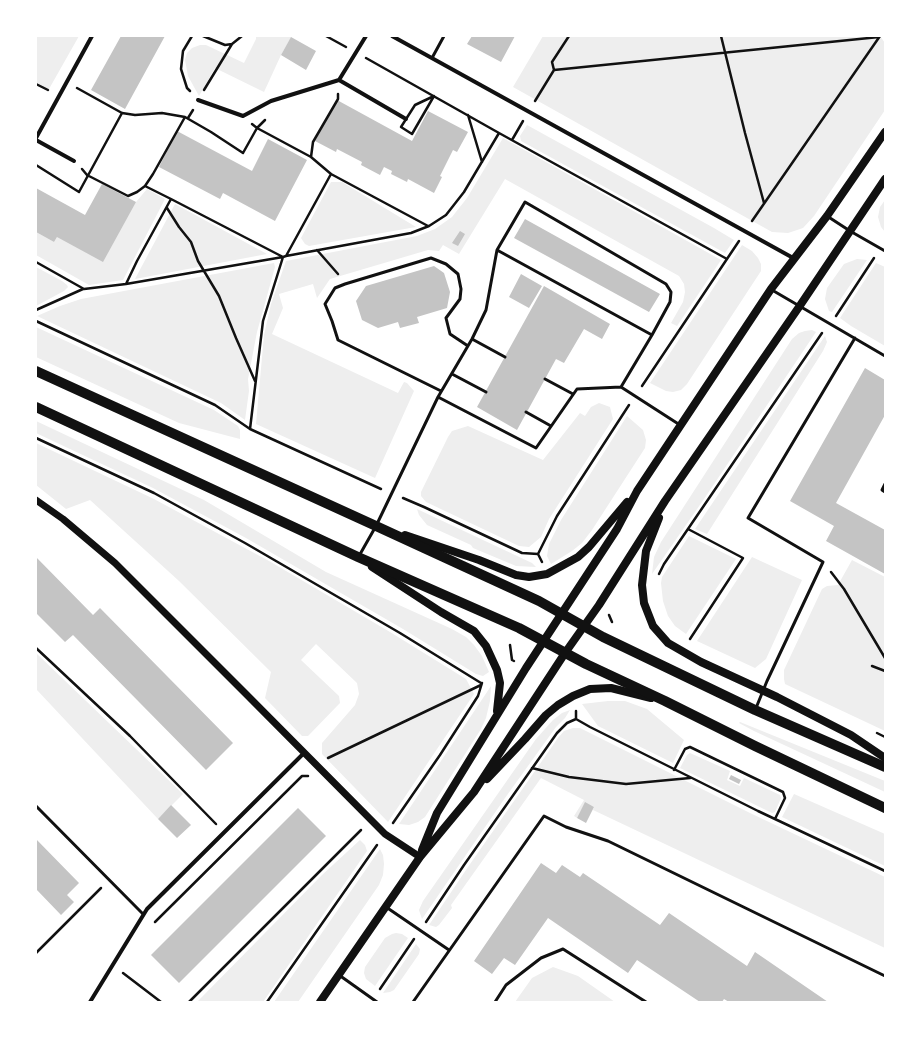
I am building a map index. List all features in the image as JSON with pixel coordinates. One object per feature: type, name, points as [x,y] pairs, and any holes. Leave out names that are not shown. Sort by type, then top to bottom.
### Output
[{"type":"main road","points":[[420,857],[437,813],[497,714],[617,529],[637,491],[771,289],[827,216],[885,132]]},
{"type":"main road","points":[[474,792],[565,653],[599,605],[665,501],[800,307],[885,179]]},
{"type":"main road","points":[[36,370],[539,601],[583,627],[755,710],[885,767]]},
{"type":"main road","points":[[36,407],[358,558],[519,628],[586,664],[885,808]]},
{"type":"main road","points":[[376,526],[480,560],[516,575],[529,577],[547,574],[578,557],[589,547],[637,491]]},
{"type":"main road","points":[[665,501],[646,551],[642,584],[644,603],[653,626],[668,643],[701,662],[851,735],[885,758]]},
{"type":"main road","points":[[358,558],[474,632],[486,646],[497,670],[500,684],[497,714]]},
{"type":"main road","points":[[320,1002],[420,857],[474,792],[525,740],[546,715],[558,705],[573,696],[590,689],[611,688],[665,701]]},
{"type":"street","points":[[74,161],[36,139],[92,36]]},
{"type":"street","points":[[198,100],[243,116],[271,101],[339,80],[366,36]]},
{"type":"street","points":[[392,36],[795,259]]},
{"type":"street","points":[[339,80],[406,118]]},
{"type":"street","points":[[36,500],[63,519],[115,563],[385,834],[420,857]]},
{"type":"street","points":[[90,1002],[142,914],[304,753]]},
{"type":"lane","points":[[432,58],[444,36]]},
{"type":"lane","points":[[358,558],[392,494],[438,397],[472,339],[486,310],[497,250],[525,202],[666,284],[671,292],[670,302],[621,387]]},
{"type":"lane","points":[[827,216],[885,251]]},
{"type":"lane","points":[[497,250],[652,335]]},
{"type":"lane","points":[[441,392],[338,340],[325,304],[334,288],[431,258],[446,264],[458,274],[461,289],[460,299],[446,318],[450,334],[468,346]]},
{"type":"lane","points":[[771,289],[885,356]]},
{"type":"lane","points":[[755,710],[824,562],[748,518],[855,338]]},
{"type":"lane","points":[[472,339],[505,357]]},
{"type":"lane","points":[[452,374],[486,392]]},
{"type":"lane","points":[[545,379],[573,394]]},
{"type":"lane","points":[[438,397],[536,448],[577,389],[621,387],[680,425]]},
{"type":"lane","points":[[526,412],[551,426]]},
{"type":"lane","points":[[885,484],[882,490],[885,492]]},
{"type":"lane","points":[[36,806],[142,914]]},
{"type":"lane","points":[[413,1002],[544,816],[566,827],[608,841],[885,976]]},
{"type":"lane","points":[[386,907],[449,950]]},
{"type":"lane","points":[[495,1002],[506,985],[541,958],[563,949],[646,1002]]},
{"type":"lane","points":[[339,975],[377,1002]]},
{"type":"path","points":[[192,36],[183,51],[181,69],[188,88],[198,100]]},
{"type":"path","points":[[203,36],[225,45],[232,44]]},
{"type":"path","points":[[74,161],[87,175],[128,196],[137,192],[145,186],[153,174],[186,117],[232,44],[242,36]]},
{"type":"path","points":[[326,36],[728,259]]},
{"type":"path","points":[[569,36],[552,62],[554,70],[880,36]]},
{"type":"path","points":[[721,36],[744,133],[764,203]]},
{"type":"path","points":[[36,321],[215,405],[250,429],[392,494],[424,506],[522,553],[538,554],[556,516],[764,203],[880,36]]},
{"type":"path","points":[[311,157],[313,142],[338,99],[339,80]]},
{"type":"path","points":[[406,118],[415,105],[434,96]]},
{"type":"path","points":[[468,115],[482,162]]},
{"type":"path","points":[[243,116],[257,128],[311,157],[331,174],[428,226]]},
{"type":"path","points":[[36,310],[84,289],[126,284],[411,233],[428,226],[446,215],[464,192],[499,133]]},
{"type":"path","points":[[250,429],[263,321],[285,256],[331,174]]},
{"type":"path","points":[[145,186],[285,256]]},
{"type":"path","points":[[126,284],[171,199]]},
{"type":"path","points":[[167,208],[191,242],[198,261],[219,296],[256,382]]},
{"type":"path","points":[[658,575],[819,336],[830,324],[880,248]]},
{"type":"path","points":[[318,250],[345,284]]},
{"type":"path","points":[[36,262],[84,289]]},
{"type":"path","points":[[36,438],[154,494],[245,543],[400,633],[481,683],[481,685]]},
{"type":"path","points":[[688,530],[743,558],[688,642]]},
{"type":"path","points":[[824,562],[844,589],[885,658]]},
{"type":"path","points":[[510,645],[512,660],[516,662]]},
{"type":"path","points":[[36,648],[130,736],[224,833]]},
{"type":"path","points":[[872,666],[885,671]]},
{"type":"path","points":[[315,764],[481,685]]},
{"type":"path","points":[[268,1002],[440,755],[478,696],[481,685]]},
{"type":"path","points":[[576,708],[576,719]]},
{"type":"path","points":[[373,999],[464,865],[557,733],[567,723],[576,719]]},
{"type":"path","points":[[576,719],[674,770],[885,871]]},
{"type":"path","points":[[674,770],[685,749],[690,747],[783,792],[785,798],[775,819]]},
{"type":"path","points":[[532,768],[569,777],[626,784],[692,778]]},
{"type":"path","points":[[154,923],[302,776],[310,776]]},
{"type":"path","points":[[356,825],[366,836]]},
{"type":"path","points":[[189,1002],[361,830]]},
{"type":"path","points":[[371,841],[376,847]]},
{"type":"path","points":[[36,952],[109,879]]},
{"type":"path","points":[[122,972],[161,1002]]},
{"type":"shaded area","points":[[36,36],[79,36],[49,89],[36,85]]},
{"type":"shaded area","points":[[256,36],[292,36],[281,55],[264,92],[215,68],[199,96],[188,76],[185,60],[187,53],[192,48],[200,45],[206,45],[244,63],[256,39]]},
{"type":"shaded area","points":[[543,36],[880,36],[885,43],[885,110],[814,216],[803,228],[788,233],[772,232],[513,87]]},
{"type":"shaded area","points":[[527,125],[734,240],[725,253],[521,141],[520,136]]},
{"type":"shaded area","points":[[503,138],[721,260],[677,326],[671,323],[683,302],[685,292],[684,284],[679,276],[505,179],[459,254],[443,245],[439,251],[428,250],[330,279],[317,298],[313,284],[279,294],[283,308],[272,334],[398,393],[404,382],[407,383],[414,391],[375,478],[256,424],[264,335],[271,304],[286,261],[417,236],[435,229],[452,217],[467,198]]},
{"type":"shaded area","points":[[331,182],[342,182],[416,227],[309,246],[305,244],[301,238]]},
{"type":"shaded area","points":[[147,189],[165,199],[123,280],[89,285],[36,255],[36,232],[54,242],[57,237],[136,202]]},
{"type":"shaded area","points":[[885,200],[885,232],[881,227],[878,217],[880,207]]},
{"type":"shaded area","points":[[175,204],[267,254],[135,279]]},
{"type":"shaded area","points":[[742,245],[752,251],[758,258],[761,264],[761,271],[687,384],[681,390],[673,392],[666,391],[650,383]]},
{"type":"shaded area","points":[[857,259],[867,260],[832,312],[829,311],[825,299],[827,288],[844,264]]},
{"type":"shaded area","points":[[274,263],[275,267],[257,332],[248,379],[249,391],[245,420],[221,403],[37,316],[81,299]]},
{"type":"shaded area","points":[[876,263],[885,267],[885,346],[840,318]]},
{"type":"shaded area","points":[[36,267],[62,281],[68,287],[64,291],[36,306]]},
{"type":"shaded area","points":[[36,327],[214,410],[238,426],[240,430],[240,439],[179,423],[36,357]]},
{"type":"shaded area","points":[[812,330],[816,332],[652,574],[654,557],[661,542],[792,339],[799,333]]},
{"type":"shaded area","points":[[825,336],[827,342],[823,351],[707,534],[695,529]]},
{"type":"shaded area","points":[[599,403],[610,407],[613,419],[549,519],[541,537],[529,547],[519,546],[426,502],[421,496],[421,492],[452,431],[468,426],[543,460],[580,413],[585,416],[591,407]]},
{"type":"shaded area","points":[[627,416],[643,430],[646,440],[645,448],[582,543],[551,564],[547,556],[549,544],[561,520]]},
{"type":"shaded area","points":[[36,421],[204,500],[326,572],[452,629],[466,637],[474,645],[482,656],[489,672],[483,676],[476,674],[403,629],[246,538],[153,488],[36,433]]},
{"type":"shaded area","points":[[36,443],[154,499],[269,561],[390,632],[466,679],[474,694],[388,822],[322,754],[322,743],[355,705],[359,694],[357,683],[316,644],[301,660],[339,696],[340,703],[308,736],[302,736],[265,698],[271,672],[179,581],[90,500],[66,509],[36,485]]},
{"type":"shaded area","points":[[417,509],[532,563],[536,567],[516,566],[473,548],[471,545],[427,525],[419,515]]},
{"type":"shaded area","points":[[689,536],[736,559],[686,634],[675,626],[668,616],[663,601],[661,583],[662,577]]},
{"type":"shaded area","points":[[752,557],[802,580],[766,659],[755,668],[697,641]]},
{"type":"shaded area","points":[[852,560],[885,577],[885,731],[785,684],[784,679],[784,670],[822,589],[827,586],[838,585]]},
{"type":"shaded area","points":[[36,653],[183,794],[158,819],[36,689]]},
{"type":"shaded area","points":[[491,686],[490,701],[486,718],[481,729],[425,817],[418,822],[409,825],[399,824]]},
{"type":"shaded area","points":[[625,701],[647,709],[684,740],[673,763],[598,726],[582,704]]},
{"type":"shaded area","points":[[570,710],[505,798],[422,919],[419,910],[423,901],[536,739],[553,720],[562,713]]},
{"type":"shaded area","points":[[740,722],[885,781],[885,792],[754,731],[739,723]]},
{"type":"shaded area","points":[[573,728],[580,728],[750,813],[885,877],[885,948],[593,810],[594,807],[585,803],[577,818],[574,816],[584,800],[541,778],[451,905],[452,908],[439,925],[436,927],[429,925],[558,738],[564,731]]},
{"type":"shaded area","points":[[690,753],[730,771],[727,780],[740,786],[744,778],[780,795],[781,798],[775,812],[772,813],[680,768],[687,755]]},
{"type":"shaded area","points":[[794,794],[885,834],[885,866],[782,817]]},
{"type":"shaded area","points":[[360,840],[365,845],[367,851],[263,1002],[197,1002],[322,875]]},
{"type":"shaded area","points":[[380,849],[383,855],[384,864],[383,875],[379,885],[298,1002],[274,1002]]},
{"type":"shaded area","points":[[396,933],[402,934],[408,938],[375,986],[366,979],[364,973],[365,967],[385,938]]},
{"type":"shaded area","points":[[416,944],[420,949],[419,954],[394,990],[383,993]]},
{"type":"shaded area","points":[[553,967],[578,976],[615,1002],[515,1002],[532,978]]},
{"type":"building","points":[[121,36],[165,36],[125,109],[91,90]]},
{"type":"building","points":[[472,36],[515,36],[501,62],[467,44]]},
{"type":"building","points":[[291,37],[316,51],[306,70],[281,55]]},
{"type":"building","points":[[337,100],[412,141],[428,111],[468,132],[457,152],[453,150],[440,176],[442,177],[434,193],[408,179],[407,182],[391,174],[392,171],[384,167],[380,175],[361,165],[362,162],[337,149],[336,152],[315,141]]},
{"type":"building","points":[[177,131],[252,171],[268,139],[307,160],[275,221],[223,193],[220,199],[159,167]]},
{"type":"building","points":[[102,184],[136,202],[103,262],[57,237],[54,242],[36,232],[36,188],[85,215]]},
{"type":"building","points":[[525,219],[660,294],[649,312],[514,238]]},
{"type":"building","points":[[460,231],[465,234],[458,246],[452,243]]},
{"type":"building","points":[[434,266],[444,273],[450,292],[447,308],[417,317],[419,323],[400,328],[398,322],[378,328],[362,320],[356,301],[366,286]]},
{"type":"building","points":[[521,274],[542,286],[529,308],[509,297]]},
{"type":"building","points":[[544,286],[610,324],[602,339],[584,329],[564,363],[556,359],[517,430],[477,407]]},
{"type":"building","points":[[865,368],[885,380],[885,415],[836,503],[885,530],[885,574],[826,541],[834,526],[790,501]]},
{"type":"building","points":[[36,557],[93,615],[100,608],[233,743],[206,770],[73,635],[65,642],[36,613]]},
{"type":"building","points":[[731,775],[741,780],[739,784],[729,779]]},
{"type":"building","points":[[585,802],[594,807],[586,823],[577,818]]},
{"type":"building","points":[[171,805],[191,825],[177,838],[158,819]]},
{"type":"building","points":[[298,808],[326,836],[179,983],[151,955]]},
{"type":"building","points":[[36,839],[79,883],[67,895],[74,902],[61,915],[36,889]]},
{"type":"building","points":[[541,863],[556,873],[562,865],[580,877],[583,873],[660,925],[669,913],[747,966],[755,952],[828,1002],[729,1002],[724,999],[722,1002],[700,1002],[637,960],[628,973],[548,918],[515,965],[504,958],[492,974],[474,961]]}]
